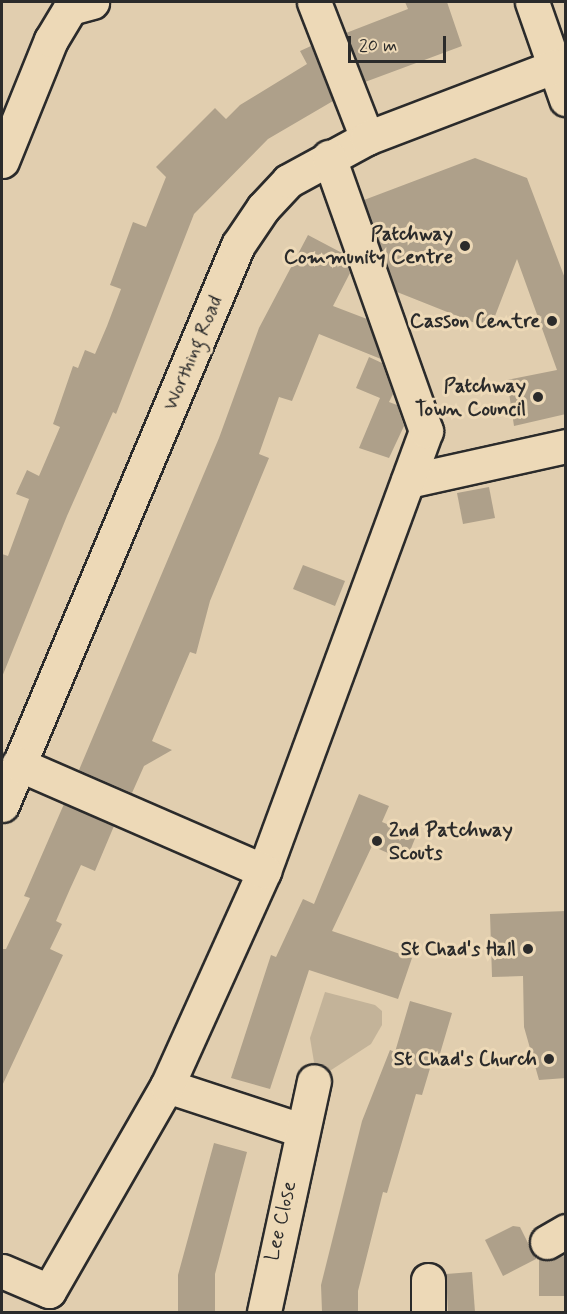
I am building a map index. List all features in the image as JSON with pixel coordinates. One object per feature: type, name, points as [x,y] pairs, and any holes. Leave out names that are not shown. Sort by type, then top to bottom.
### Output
[{"type":"street","points":[[314,2],[367,138]]},
{"type":"street","points":[[532,2],[566,99]]},
{"type":"street","points":[[2,161],[51,40],[76,4]]},
{"type":"street","name":"Worthing Road","points":[[2,805],[238,245],[288,181],[329,157],[367,138],[556,66]]},
{"type":"street","points":[[2,1271],[49,1291],[167,1086],[264,871],[426,431],[329,157]]},
{"type":"street","points":[[408,481],[566,446]]},
{"type":"street","points":[[18,764],[264,871]]},
{"type":"street","name":"Lee Close","points":[[264,1312],[301,1130],[314,1081]]},
{"type":"street","points":[[167,1086],[301,1130]]},
{"type":"street","points":[[428,1280],[428,1312]]},
{"type":"shaded area","points":[[325,992],[375,1005],[382,1011],[382,1025],[371,1044],[322,1076],[315,1068],[310,1038]]},
{"type":"building","points":[[405,2],[447,2],[462,46],[365,82],[346,33],[408,9]]},
{"type":"building","points":[[311,46],[333,101],[268,139],[194,214],[116,414],[113,412],[67,516],[2,677],[2,554],[8,556],[29,499],[16,494],[27,470],[39,476],[60,427],[53,424],[73,366],[78,368],[85,350],[95,354],[107,326],[121,289],[110,285],[133,222],[146,227],[166,177],[156,167],[215,108],[226,119],[240,105],[307,64],[300,51]]},
{"type":"building","name":"Patchway Community Centre","points":[[475,158],[527,178],[566,281],[566,414],[514,426],[507,380],[557,370],[517,259],[490,329],[397,292],[364,200]]},
{"type":"building","points":[[308,235],[344,254],[350,273],[333,306],[367,319],[381,359],[319,334],[292,401],[279,397],[259,454],[269,458],[210,601],[196,654],[190,652],[152,741],[172,750],[144,766],[132,793],[79,770],[219,438],[259,328]]},
{"type":"building","points":[[369,357],[382,363],[393,394],[389,402],[397,405],[404,426],[389,458],[359,448],[380,398],[356,388]]},
{"type":"building","points":[[489,487],[495,518],[463,524],[457,493]]},
{"type":"building","points":[[303,565],[345,581],[335,606],[293,589]]},
{"type":"building","points":[[359,794],[389,806],[382,822],[416,836],[406,861],[372,846],[332,931],[412,958],[398,999],[309,970],[270,1089],[231,1078],[271,955],[276,957],[303,899],[314,904]]},
{"type":"building","points":[[64,804],[114,826],[95,871],[81,865],[56,921],[62,924],[50,949],[63,955],[2,1086],[2,949],[6,949],[30,898],[24,896]]},
{"type":"building","points":[[566,911],[566,1078],[539,1080],[524,1027],[523,976],[492,977],[490,914]]},
{"type":"building","points":[[410,1001],[452,1013],[439,1057],[434,1055],[422,1095],[416,1094],[387,1193],[383,1192],[358,1291],[358,1312],[322,1312],[321,1285],[362,1121],[390,1050],[395,1052]]},
{"type":"building","points":[[214,1143],[247,1152],[215,1274],[215,1312],[178,1312],[178,1275]]},
{"type":"building","points":[[513,1226],[520,1227],[536,1259],[503,1276],[485,1240]]},
{"type":"building","points":[[566,1256],[566,1296],[539,1296],[539,1259]]},
{"type":"building","points":[[472,1272],[475,1312],[448,1312],[446,1274]]},
{"type":"place","name":"Patchway Community Centre","points":[[465,246]]},
{"type":"place","name":"Casson Centre","points":[[552,321]]},
{"type":"place","name":"Patchway Town Council","points":[[538,397]]},
{"type":"place","name":"2nd Patchway Scouts","points":[[377,841]]},
{"type":"place","name":"St Chad's Hall","points":[[528,949]]},
{"type":"place","name":"St Chad's Church","points":[[549,1059]]}]
